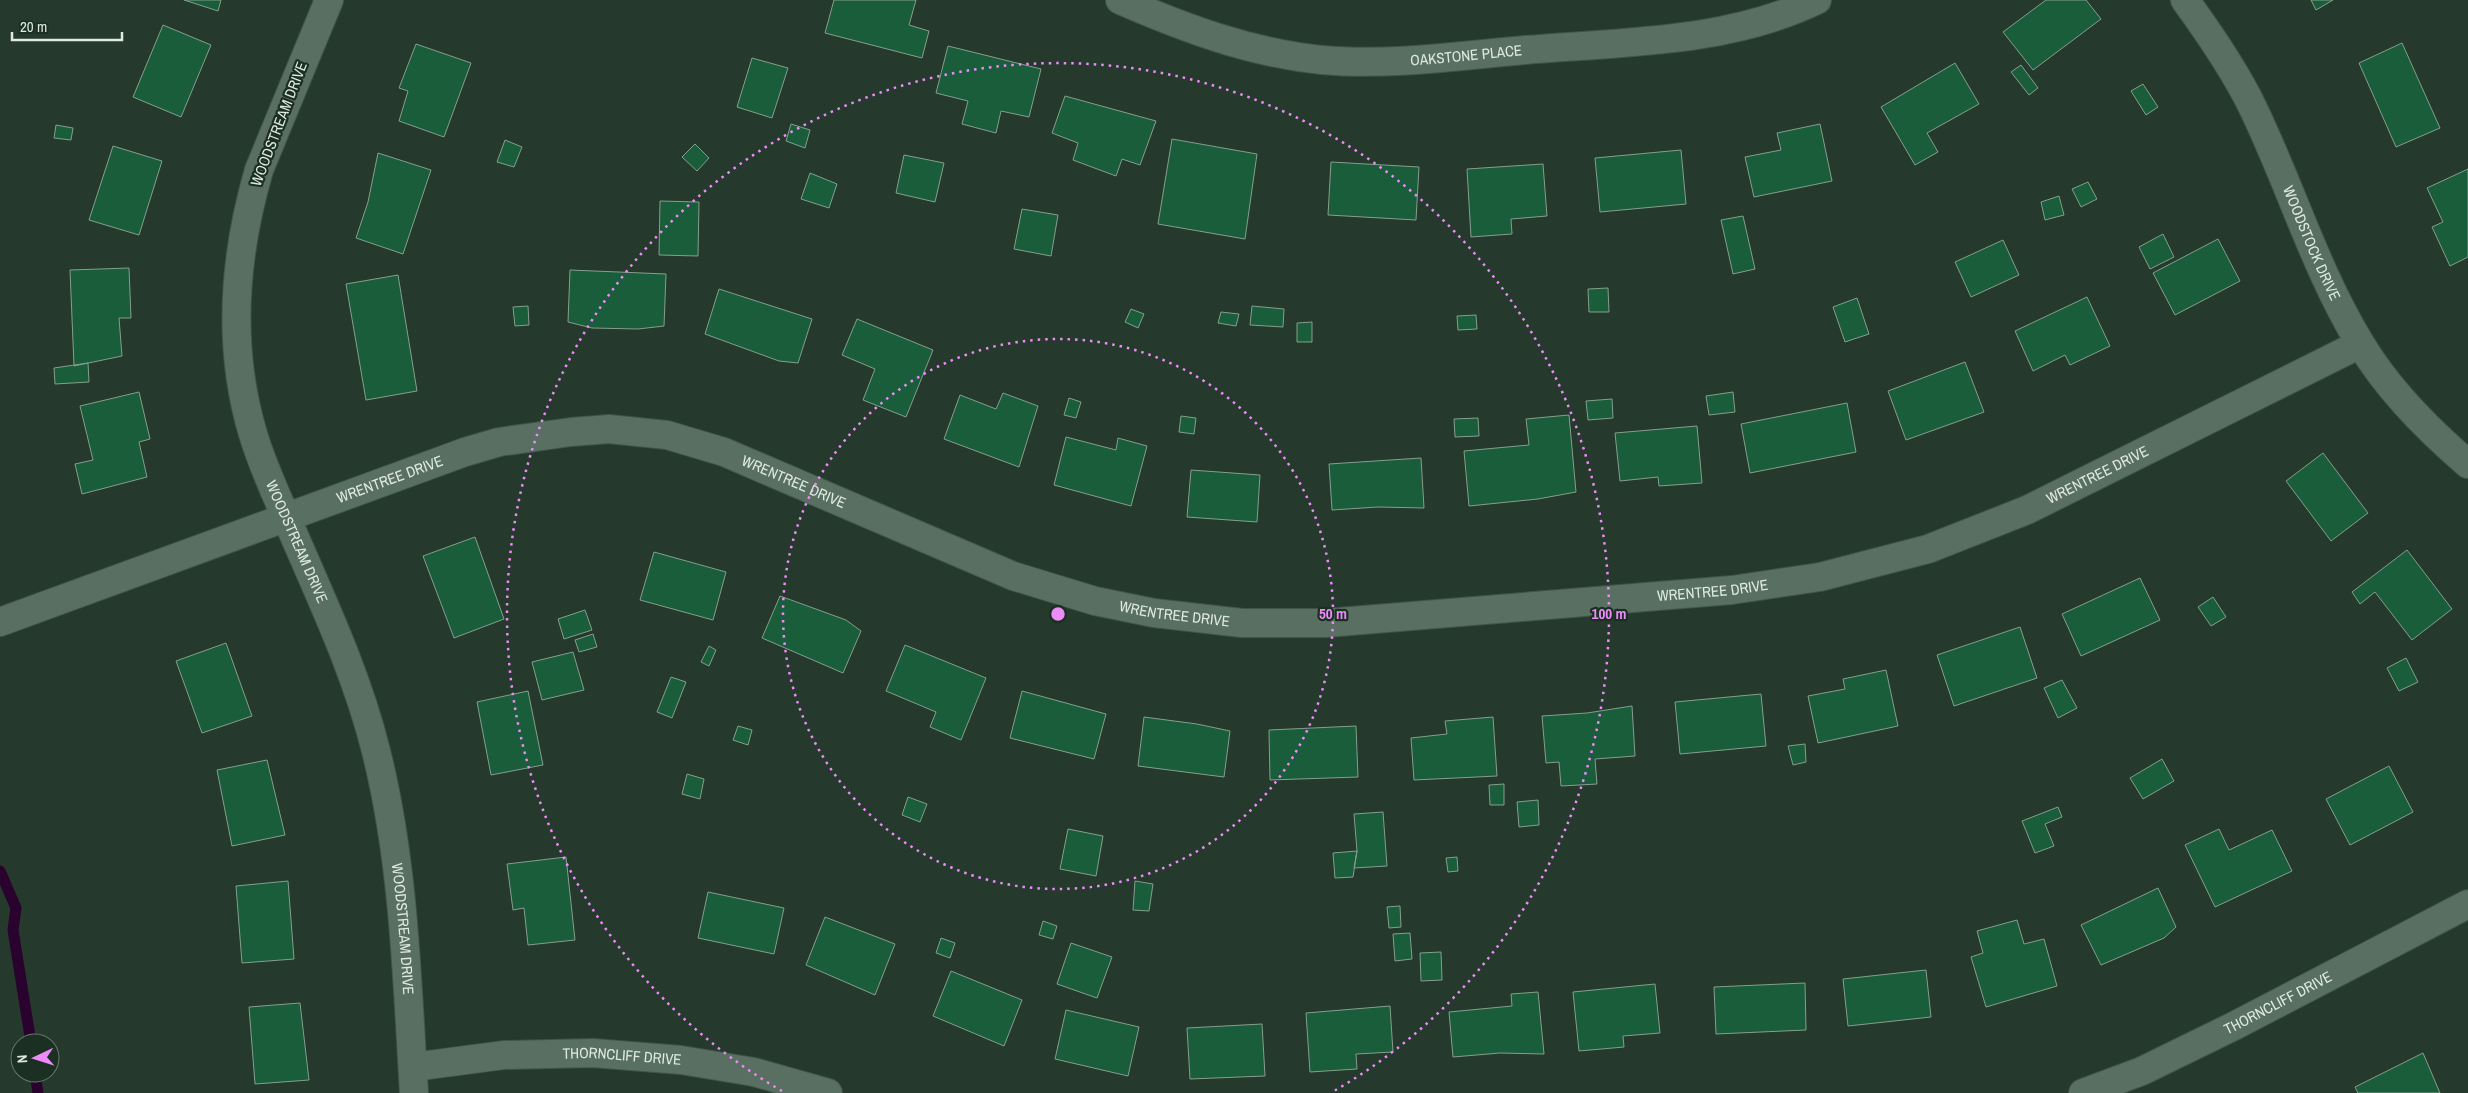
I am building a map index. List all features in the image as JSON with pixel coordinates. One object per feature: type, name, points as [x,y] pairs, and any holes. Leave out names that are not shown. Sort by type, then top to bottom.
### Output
[{"type":"street","name":"WOODSTREAM DRIVE","points":[[329,0],[259,170],[251,197],[237,268],[235,305],[238,361],[252,431],[263,465],[347,658],[376,749],[386,795],[400,890],[414,1080]]},
{"type":"street","name":"OAKSTONE PLACE","points":[[1120,0],[1184,28],[1240,45],[1321,60],[1389,62],[1693,36],[1762,22],[1818,0]]},
{"type":"street","name":"WOODSTOCK DRIVE","points":[[2185,0],[2208,32],[2251,104],[2287,182],[2327,283],[2360,344],[2394,393],[2468,464]]},
{"type":"street","name":"WRENTREE DRIVE","points":[[0,622],[464,452],[499,442],[571,432],[609,430],[667,435],[724,452],[1013,576],[1095,601],[1154,613],[1242,623],[1326,623],[1732,590],[1820,577],[1928,549],[2026,510],[2360,344]]},
{"type":"street","name":"THORNCLIFF DRIVE","points":[[2083,1093],[2142,1071],[2234,1026],[2468,904]]},
{"type":"street","name":"THORNCLIFF DRIVE","points":[[414,1080],[504,1055],[593,1053],[681,1060],[754,1072],[828,1093]]},
{"type":"building","points":[[184,0],[221,0],[218,11]]},
{"type":"building","points":[[834,0],[916,0],[909,25],[929,31],[922,58],[825,33]]},
{"type":"building","points":[[2046,0],[2086,0],[2101,19],[2033,70],[2003,32]]},
{"type":"building","points":[[2311,0],[2333,0],[2316,10]]},
{"type":"building","points":[[163,25],[211,45],[181,117],[133,97]]},
{"type":"building","points":[[2402,43],[2440,128],[2396,147],[2359,63]]},
{"type":"building","points":[[416,44],[471,63],[444,137],[399,121],[408,91],[399,88]]},
{"type":"building","points":[[948,46],[1041,69],[1029,117],[1001,111],[996,133],[962,124],[968,101],[936,93]]},
{"type":"building","points":[[752,58],[788,68],[772,118],[737,107]]},
{"type":"building","points":[[1955,63],[1979,104],[1927,133],[1938,152],[1915,165],[1881,107]]},
{"type":"building","points":[[2021,65],[2038,88],[2029,95],[2011,72]]},
{"type":"building","points":[[2143,84],[2158,107],[2146,115],[2131,91]]},
{"type":"building","points":[[1065,96],[1156,121],[1140,165],[1122,159],[1116,176],[1073,160],[1078,143],[1052,133]]},
{"type":"building","points":[[791,124],[810,130],[805,148],[786,141]]},
{"type":"building","points":[[1820,124],[1832,181],[1754,197],[1745,157],[1781,150],[1777,133]]},
{"type":"building","points":[[56,125],[73,128],[71,140],[54,138]]},
{"type":"building","points":[[1172,139],[1257,154],[1245,239],[1158,224]]},
{"type":"building","points":[[505,140],[522,147],[514,167],[497,162]]},
{"type":"building","points":[[695,144],[709,158],[697,171],[682,157]]},
{"type":"building","points":[[113,146],[162,161],[139,235],[89,220]]},
{"type":"building","points":[[1681,150],[1686,204],[1600,212],[1595,158]]},
{"type":"building","points":[[378,153],[431,170],[403,254],[356,238],[368,202]]},
{"type":"building","points":[[904,155],[944,163],[935,202],[896,193]]},
{"type":"building","points":[[1331,162],[1419,167],[1416,220],[1328,215]]},
{"type":"building","points":[[1543,164],[1547,216],[1511,219],[1512,234],[1471,237],[1467,169]]},
{"type":"building","points":[[2468,169],[2468,257],[2450,266],[2432,227],[2443,222],[2427,188]]},
{"type":"building","points":[[810,173],[837,184],[829,208],[801,199]]},
{"type":"building","points":[[2088,182],[2097,199],[2081,207],[2072,189]]},
{"type":"building","points":[[2059,196],[2064,215],[2045,220],[2041,202]]},
{"type":"building","points":[[660,201],[699,202],[698,256],[659,255]]},
{"type":"building","points":[[1022,209],[1058,215],[1051,256],[1014,249]]},
{"type":"building","points":[[1743,216],[1755,269],[1733,274],[1721,220]]},
{"type":"building","points":[[2163,234],[2174,257],[2150,269],[2139,247]]},
{"type":"building","points":[[2218,239],[2240,281],[2175,315],[2153,273]]},
{"type":"building","points":[[2003,240],[2019,275],[1971,297],[1955,262]]},
{"type":"building","points":[[129,268],[131,318],[119,318],[122,356],[74,366],[70,270]]},
{"type":"building","points":[[570,270],[666,274],[664,326],[638,329],[592,328],[568,322]]},
{"type":"building","points":[[398,275],[417,391],[366,400],[346,284]]},
{"type":"building","points":[[1608,288],[1609,312],[1589,312],[1588,289]]},
{"type":"building","points":[[719,289],[812,319],[798,363],[779,361],[705,334]]},
{"type":"building","points":[[2087,297],[2110,346],[2070,365],[2065,355],[2033,371],[2015,331]]},
{"type":"building","points":[[1857,298],[1869,334],[1845,342],[1833,307]]},
{"type":"building","points":[[528,306],[529,325],[515,326],[513,307]]},
{"type":"building","points":[[1252,306],[1284,309],[1283,327],[1250,325]]},
{"type":"building","points":[[1131,309],[1144,314],[1138,328],[1125,322]]},
{"type":"building","points":[[1221,312],[1239,314],[1236,326],[1218,323]]},
{"type":"building","points":[[1476,315],[1477,329],[1458,330],[1457,316]]},
{"type":"building","points":[[857,319],[933,350],[906,417],[863,400],[875,369],[842,355]]},
{"type":"building","points":[[1312,322],[1312,342],[1297,342],[1297,323]]},
{"type":"building","points":[[1965,362],[1984,412],[1906,440],[1888,391]]},
{"type":"building","points":[[88,363],[89,382],[55,384],[54,368]]},
{"type":"building","points":[[139,392],[150,439],[139,442],[147,477],[82,494],[75,464],[93,460],[80,406]]},
{"type":"building","points":[[1733,392],[1735,412],[1709,415],[1706,396]]},
{"type":"building","points":[[1003,393],[1038,406],[1019,467],[944,439],[960,395],[996,409]]},
{"type":"building","points":[[1069,398],[1081,402],[1076,418],[1064,415]]},
{"type":"building","points":[[1612,399],[1613,418],[1588,420],[1586,401]]},
{"type":"building","points":[[1847,403],[1856,452],[1750,473],[1741,424]]},
{"type":"building","points":[[1569,415],[1576,492],[1538,499],[1469,506],[1464,451],[1529,445],[1526,419]]},
{"type":"building","points":[[1181,416],[1196,418],[1194,434],[1179,432]]},
{"type":"building","points":[[1478,418],[1479,436],[1455,437],[1454,419]]},
{"type":"building","points":[[1697,426],[1702,483],[1659,486],[1658,477],[1620,481],[1615,433]]},
{"type":"building","points":[[1066,437],[1116,450],[1118,438],[1147,446],[1131,506],[1054,485]]},
{"type":"building","points":[[2323,453],[2368,513],[2331,541],[2286,481]]},
{"type":"building","points":[[1421,458],[1424,508],[1378,507],[1332,510],[1329,464]]},
{"type":"building","points":[[1191,470],[1260,475],[1257,522],[1187,517]]},
{"type":"building","points":[[475,537],[504,619],[454,638],[423,556]]},
{"type":"building","points":[[2407,550],[2452,609],[2412,640],[2375,592],[2360,604],[2352,592]]},
{"type":"building","points":[[654,552],[726,572],[713,620],[640,600]]},
{"type":"building","points":[[2140,578],[2160,620],[2081,656],[2062,614]]},
{"type":"building","points":[[780,596],[846,620],[861,631],[843,673],[762,638]]},
{"type":"building","points":[[2213,597],[2226,617],[2211,626],[2198,607]]},
{"type":"building","points":[[585,610],[592,630],[564,639],[558,619]]},
{"type":"building","points":[[2020,627],[2037,678],[1954,706],[1937,655]]},
{"type":"building","points":[[593,634],[597,647],[579,652],[575,640]]},
{"type":"building","points":[[226,643],[252,716],[202,733],[176,661]]},
{"type":"building","points":[[905,645],[986,678],[961,740],[930,727],[936,712],[886,691]]},
{"type":"building","points":[[709,646],[716,650],[709,666],[701,662]]},
{"type":"building","points":[[573,652],[584,690],[542,700],[532,662]]},
{"type":"building","points":[[2406,658],[2418,682],[2399,691],[2387,668]]},
{"type":"building","points":[[1886,670],[1898,726],[1818,743],[1808,696],[1845,689],[1843,679]]},
{"type":"building","points":[[671,677],[686,682],[672,718],[657,712]]},
{"type":"building","points":[[2062,680],[2077,708],[2058,718],[2044,688]]},
{"type":"building","points":[[528,691],[543,765],[491,775],[477,702]]},
{"type":"building","points":[[1022,691],[1106,714],[1094,759],[1010,738]]},
{"type":"building","points":[[1761,694],[1766,746],[1680,754],[1675,702]]},
{"type":"building","points":[[1632,706],[1635,756],[1595,759],[1597,784],[1561,786],[1559,762],[1546,763],[1542,716],[1587,713]]},
{"type":"building","points":[[1144,717],[1197,724],[1230,731],[1224,777],[1138,766]]},
{"type":"building","points":[[1493,717],[1497,776],[1414,780],[1411,738],[1447,734],[1445,721]]},
{"type":"building","points":[[738,726],[752,730],[748,745],[733,740]]},
{"type":"building","points":[[1356,726],[1358,777],[1270,780],[1269,730]]},
{"type":"building","points":[[1805,744],[1806,762],[1793,765],[1788,746]]},
{"type":"building","points":[[2162,759],[2174,781],[2143,799],[2130,778]]},
{"type":"building","points":[[267,760],[285,835],[232,846],[217,770]]},
{"type":"building","points":[[2389,766],[2413,812],[2350,845],[2326,799]]},
{"type":"building","points":[[687,774],[704,779],[700,799],[682,794]]},
{"type":"building","points":[[1504,784],[1504,805],[1490,805],[1489,785]]},
{"type":"building","points":[[908,797],[927,804],[920,822],[902,815]]},
{"type":"building","points":[[1538,800],[1539,825],[1519,827],[1517,802]]},
{"type":"building","points":[[2058,807],[2062,817],[2045,824],[2054,846],[2035,853],[2022,821]]},
{"type":"building","points":[[1383,812],[1387,866],[1354,868],[1357,851],[1354,814]]},
{"type":"building","points":[[1068,829],[1103,836],[1096,876],[1060,869]]},
{"type":"building","points":[[2219,829],[2229,850],[2272,830],[2292,871],[2215,907],[2185,845]]},
{"type":"building","points":[[1357,851],[1353,877],[1335,878],[1333,853]]},
{"type":"building","points":[[566,857],[575,940],[528,945],[524,908],[513,910],[507,864]]},
{"type":"building","points":[[1457,857],[1458,871],[1448,872],[1446,858]]},
{"type":"building","points":[[288,881],[294,959],[242,963],[236,886]]},
{"type":"building","points":[[1135,881],[1153,884],[1149,911],[1133,910]]},
{"type":"building","points":[[2158,888],[2176,927],[2164,938],[2101,965],[2081,925]]},
{"type":"building","points":[[708,892],[784,908],[774,954],[698,938]]},
{"type":"building","points":[[1400,906],[1401,927],[1389,928],[1387,907]]},
{"type":"building","points":[[825,917],[895,944],[875,995],[806,965]]},
{"type":"building","points":[[2017,920],[2024,944],[2044,939],[2057,986],[1986,1007],[1971,957],[1983,953],[1977,931]]},
{"type":"building","points":[[1043,921],[1057,926],[1053,939],[1039,935]]},
{"type":"building","points":[[1410,933],[1412,959],[1395,961],[1393,934]]},
{"type":"building","points":[[941,938],[955,943],[950,958],[936,953]]},
{"type":"building","points":[[1071,943],[1112,957],[1097,998],[1057,984]]},
{"type":"building","points":[[1441,952],[1442,980],[1421,981],[1420,953]]},
{"type":"building","points":[[1926,970],[1931,1017],[1848,1026],[1843,979]]},
{"type":"building","points":[[951,971],[1022,1000],[1004,1046],[933,1016]]},
{"type":"building","points":[[1805,983],[1806,1030],[1716,1034],[1714,987]]},
{"type":"building","points":[[1655,984],[1660,1033],[1623,1036],[1624,1047],[1579,1051],[1573,992]]},
{"type":"building","points":[[1538,992],[1544,1054],[1500,1053],[1453,1057],[1449,1012],[1512,1006],[1511,994]]},
{"type":"building","points":[[300,1003],[309,1080],[255,1084],[249,1007]]},
{"type":"building","points":[[1390,1006],[1393,1052],[1356,1054],[1357,1069],[1310,1072],[1306,1013]]},
{"type":"building","points":[[1066,1010],[1139,1027],[1128,1076],[1055,1059]]},
{"type":"building","points":[[1262,1024],[1265,1076],[1190,1079],[1187,1028]]},
{"type":"building","points":[[2423,1053],[2440,1093],[2358,1093],[2355,1087]]},
{"type":"waterway","points":[[0,871],[16,908],[13,930],[29,1033]]},
{"type":"waterway","points":[[36,1083],[38,1093]]}]
